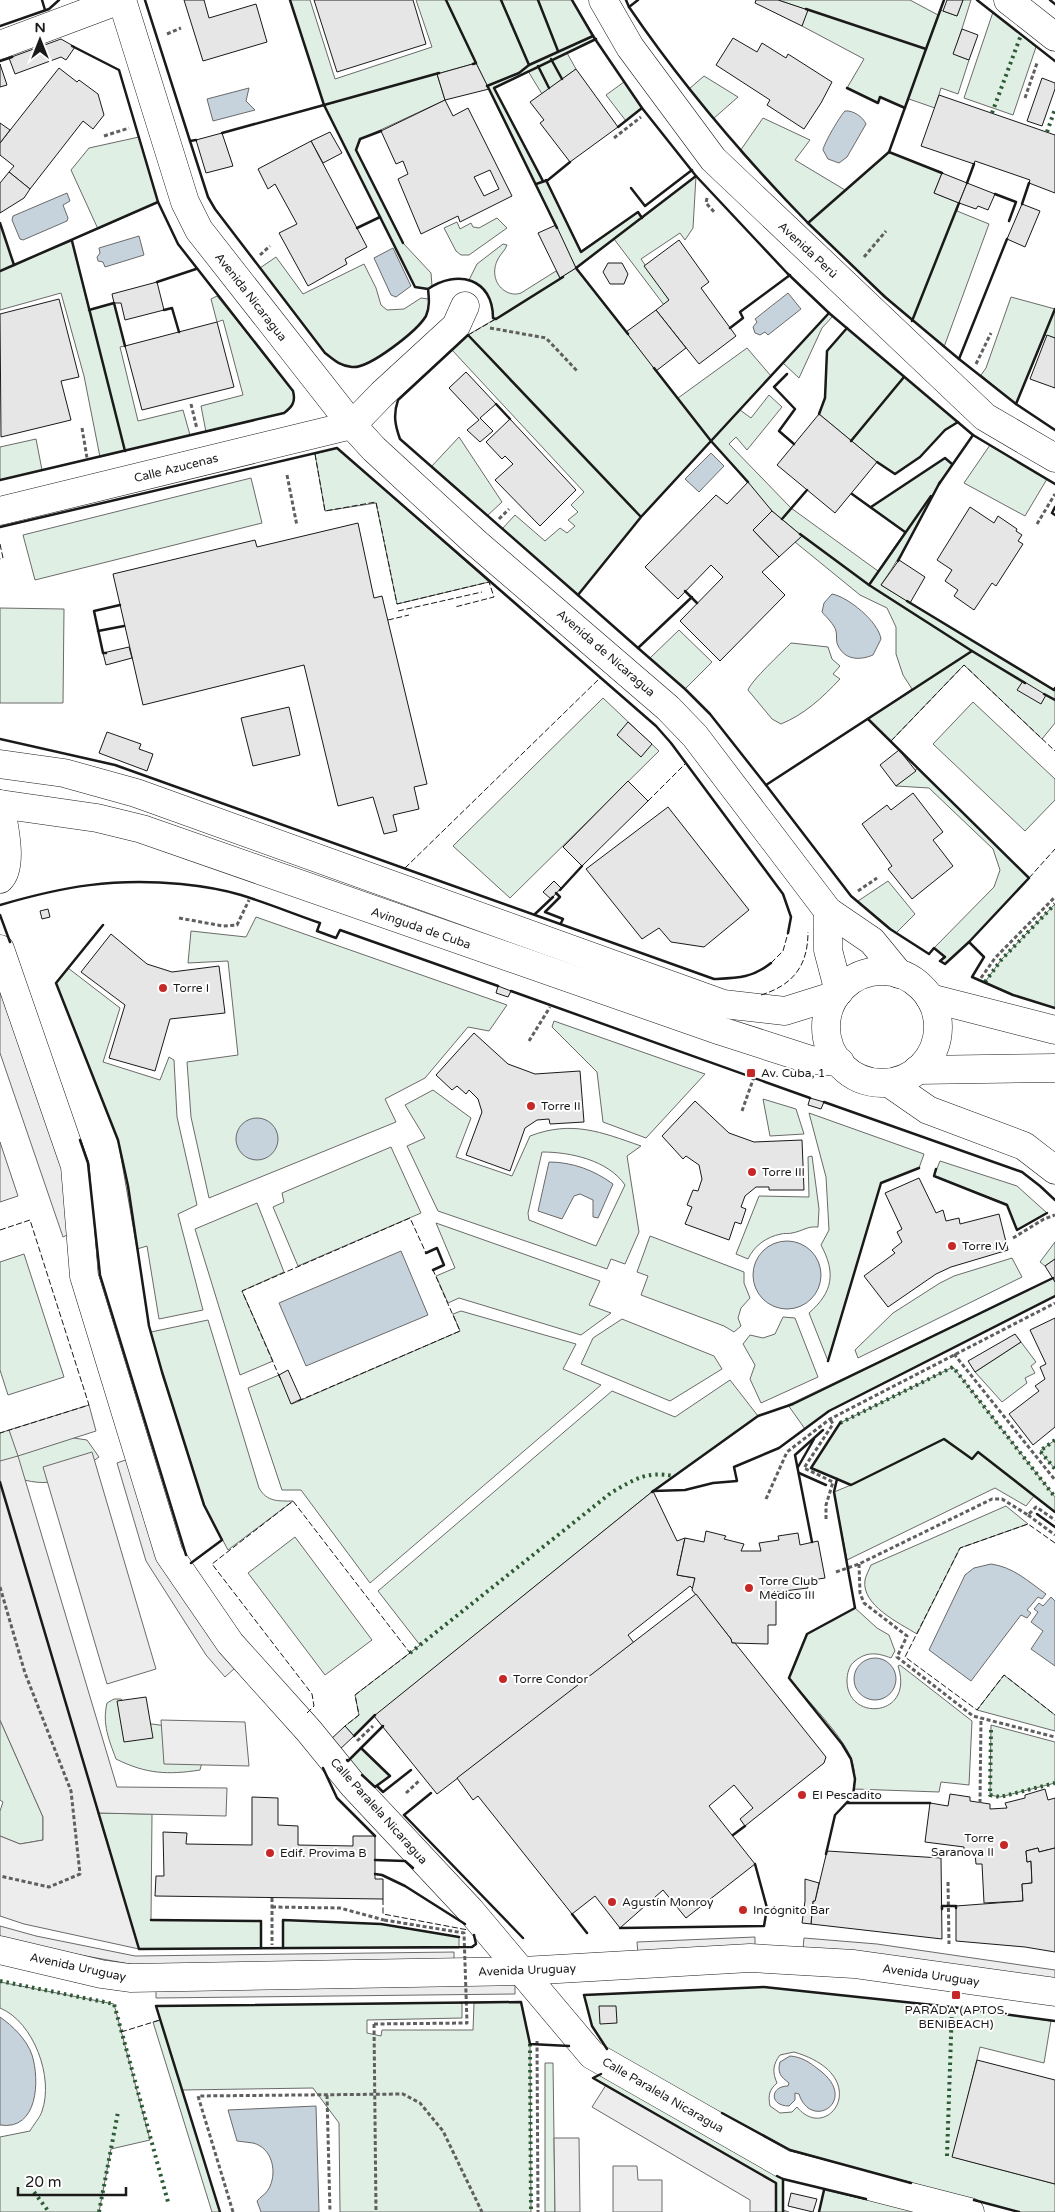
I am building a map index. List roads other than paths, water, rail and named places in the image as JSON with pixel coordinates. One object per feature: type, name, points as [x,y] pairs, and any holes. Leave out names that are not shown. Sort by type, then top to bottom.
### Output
[{"type":"street","points":[[0,46],[121,0]]},
{"type":"street","name":"Avenida Nicaragua","points":[[121,0],[185,202],[199,230],[352,425]]},
{"type":"street","name":"Avenida Perú","points":[[602,0],[630,46],[712,159],[985,418],[1055,458]]},
{"type":"street","points":[[1008,0],[1055,37]]},
{"type":"street","points":[[352,425],[382,394],[456,326],[465,306]]},
{"type":"street","name":"Calle Azucenas","points":[[0,511],[352,425]]},
{"type":"street","name":"Avenida de Nicaragua","points":[[352,425],[374,449],[475,542],[668,708],[695,736],[828,911],[872,941],[899,974]]},
{"type":"street","points":[[0,764],[64,773],[136,793],[723,1004],[785,1011],[837,994]]},
{"type":"street","points":[[0,804],[7,854],[3,876],[0,879]]},
{"type":"street","name":"Avinguda de Cuba","points":[[0,804],[97,818],[142,829],[569,979],[811,1060],[840,1062]]},
{"type":"street","points":[[828,911],[828,950],[837,994]]},
{"type":"street","name":"Calle Paralela Nicaragua","points":[[0,949],[75,1166],[84,1276],[169,1554],[230,1643],[309,1731],[353,1785],[470,1910],[592,2055],[784,2164],[970,2212]]},
{"type":"street","points":[[876,972],[899,974],[920,986],[930,998],[937,1020],[936,1044],[918,1070],[904,1078],[888,1083],[873,1082],[857,1077],[844,1068],[834,1056],[828,1041],[826,1026],[829,1010],[837,994],[846,983],[860,976],[876,972]]},
{"type":"street","points":[[930,998],[1055,1030]]},
{"type":"street","points":[[918,1070],[1055,1068]]},
{"type":"street","points":[[888,1083],[928,1110],[1024,1146],[1055,1170]]},
{"type":"street","name":"Avenida Uruguay","points":[[0,1950],[101,1974],[130,1978],[530,1979],[750,1958],[854,1964],[1055,1992]]},
{"type":"place","name":"Torre I","points":[[163,988]]},
{"type":"place","name":"Av. Cuba, 1","points":[[751,1073]]},
{"type":"place","name":"Torre II","points":[[531,1106]]},
{"type":"place","name":"Torre III","points":[[752,1172]]},
{"type":"place","name":"Torre IV","points":[[952,1246]]},
{"type":"place","name":"Torre Club Médico III","points":[[749,1588]]},
{"type":"place","name":"Torre Condor","points":[[503,1679]]},
{"type":"place","name":"El Pescadito","points":[[802,1795]]},
{"type":"place","name":"Torre Saranova II","points":[[1004,1845]]},
{"type":"place","name":"Edif. Provima B","points":[[270,1853]]},
{"type":"place","name":"Agustín Monroy","points":[[612,1902]]},
{"type":"place","name":"Incógnito Bar","points":[[743,1910]]},
{"type":"place","name":"PARADA (APTOS. BENIBEACH)","points":[[956,1995]]}]
